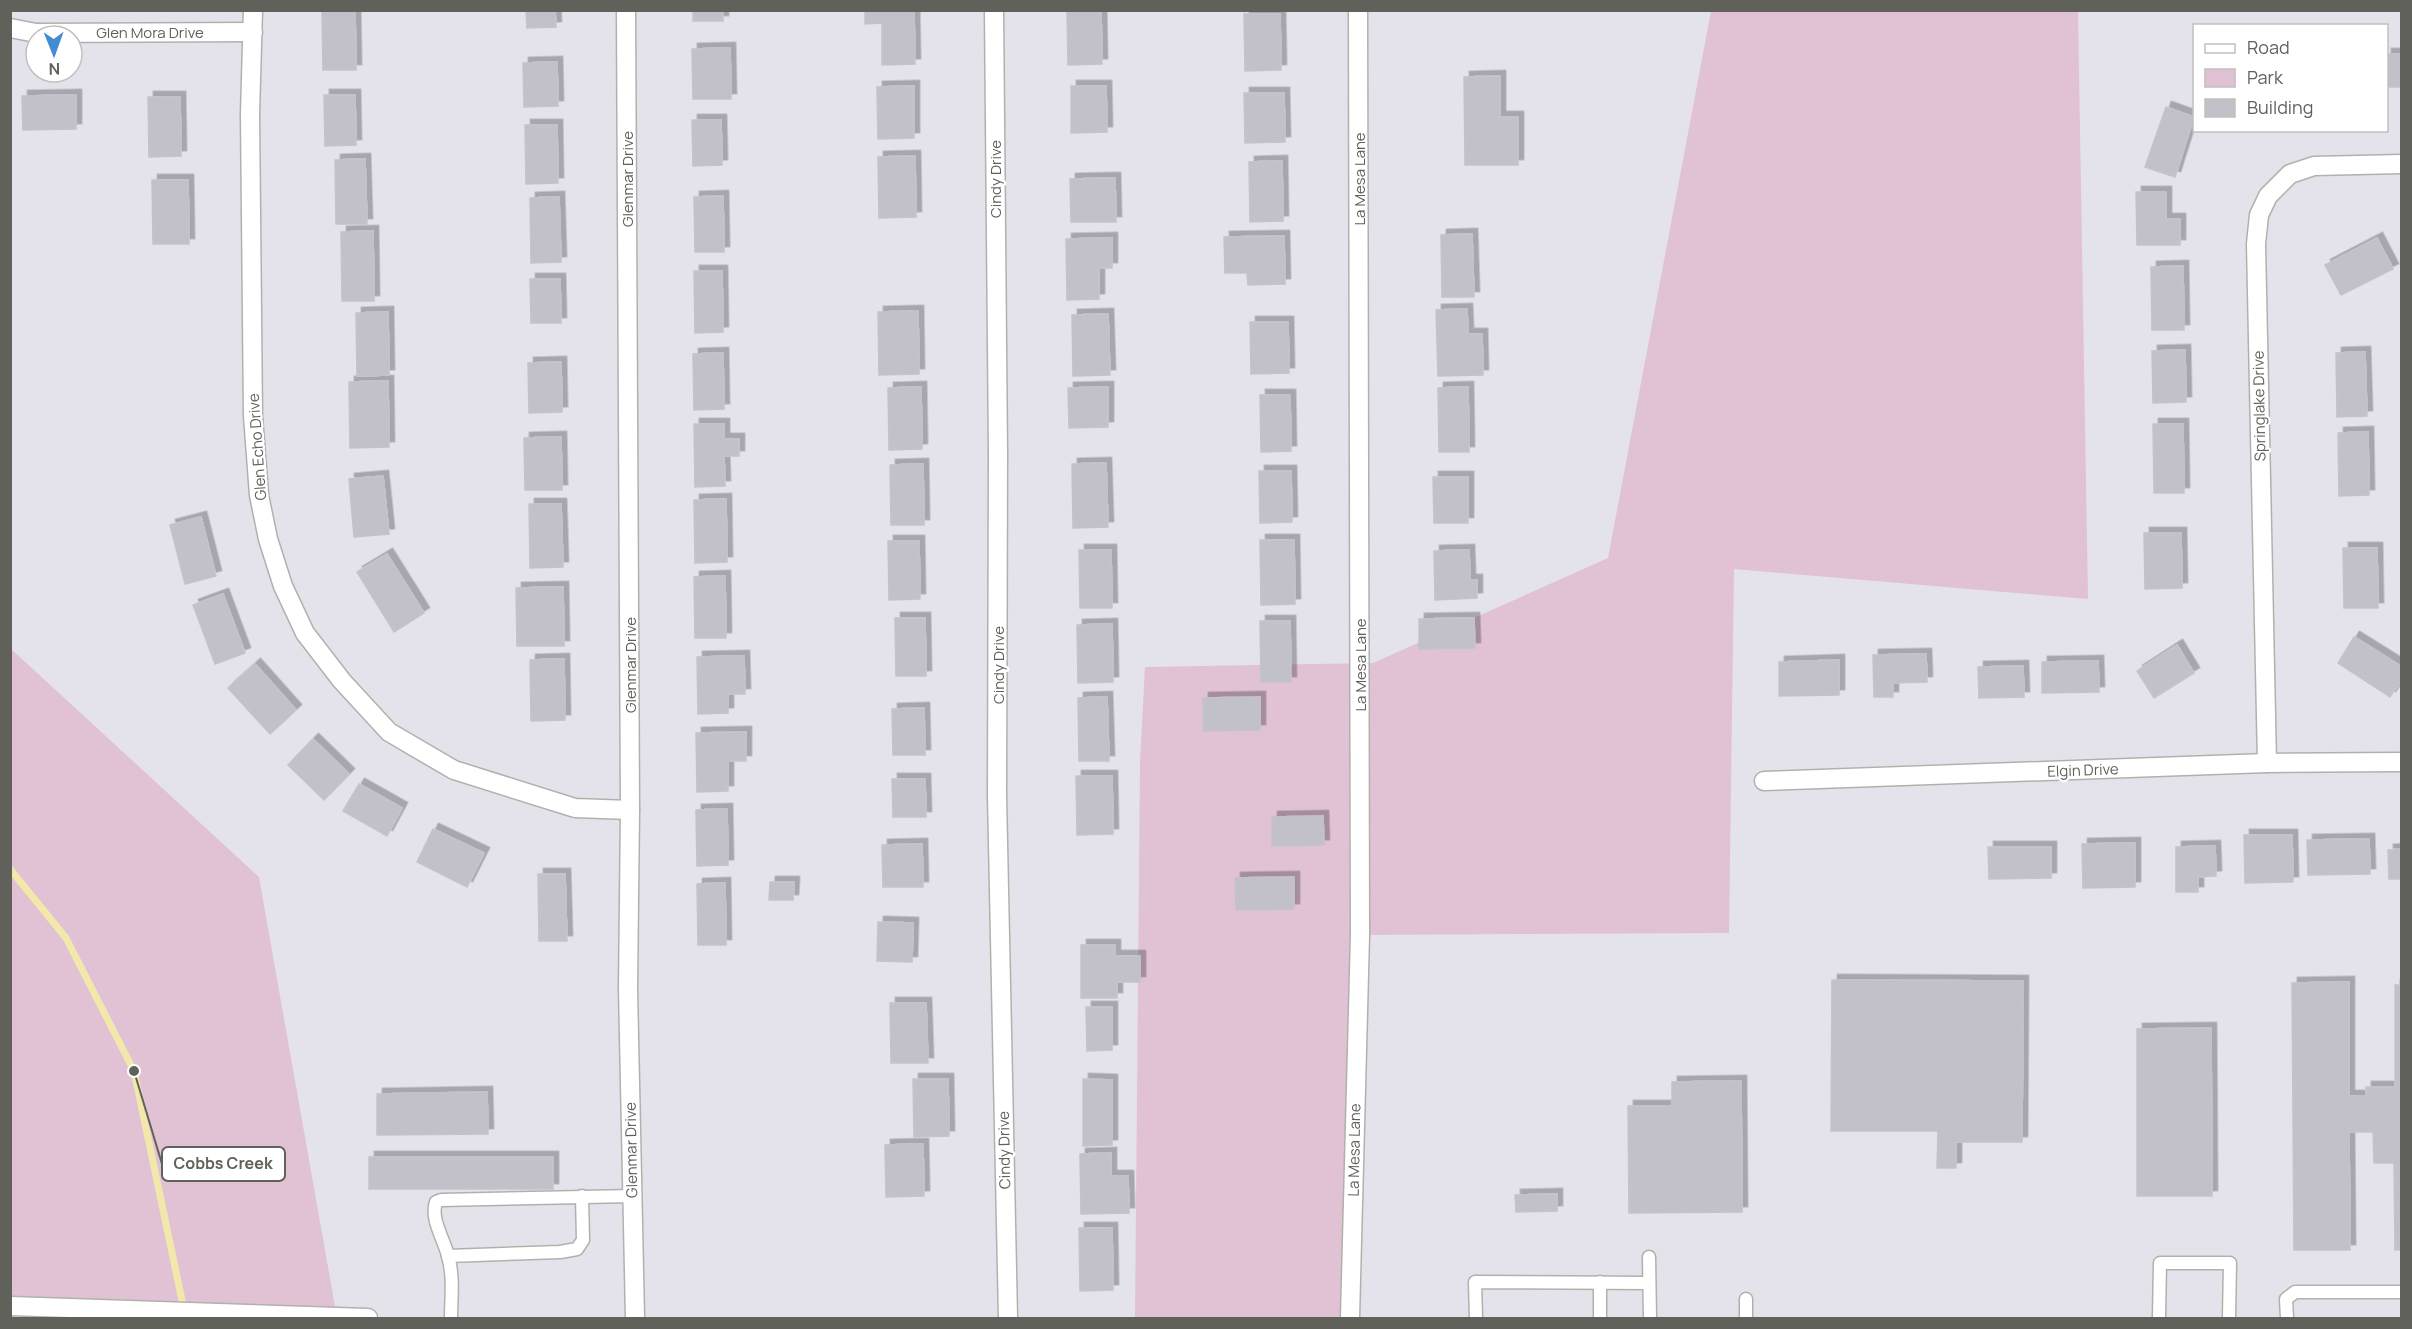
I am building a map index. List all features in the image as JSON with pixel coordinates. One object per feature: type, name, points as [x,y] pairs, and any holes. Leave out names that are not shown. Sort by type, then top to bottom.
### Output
[{"type":"street","name":"Glen Echo Drive","points":[[253,10],[250,114],[253,416],[259,495],[268,539],[283,586],[305,633],[342,681],[389,732],[454,770],[575,808],[630,810]]},
{"type":"street","name":"Glenmar Drive","points":[[626,10],[630,810],[628,989],[635,1318]]},
{"type":"street","name":"Cindy Drive","points":[[993,10],[998,454],[997,795],[1008,1318]]},
{"type":"street","name":"La Mesa Lane","points":[[1350,1318],[1360,935],[1358,10]]},
{"type":"street","name":"Glen Mora Drive","points":[[10,28],[36,33],[253,32]]},
{"type":"street","name":"Springlake Drive","points":[[2267,763],[2256,256],[2259,215],[2268,196],[2290,174],[2314,166],[2402,164]]},
{"type":"street","name":"Elgin Drive","points":[[1764,780],[2267,763],[2402,762]]},
{"type":"street","points":[[10,1306],[62,1313],[368,1318]]},
{"type":"lane","points":[[448,1256],[560,1252],[577,1249],[583,1240],[582,1196]]},
{"type":"lane","points":[[451,1318],[451,1272],[434,1209],[436,1202],[441,1200],[633,1196]]},
{"type":"lane","points":[[1649,1257],[1650,1318]]},
{"type":"lane","points":[[2159,1318],[2160,1263],[2230,1263],[2229,1318]]},
{"type":"lane","points":[[1476,1318],[1475,1282],[1649,1283]]},
{"type":"lane","points":[[1600,1282],[1600,1318]]},
{"type":"lane","points":[[2287,1318],[2286,1299],[2295,1292],[2402,1292]]},
{"type":"lane","points":[[1746,1299],[1746,1318]]},
{"type":"green space","points":[[1711,11],[2078,11],[2088,599],[1734,569],[1729,933],[1360,935],[1346,1318],[1135,1318],[1140,762],[1145,667],[1373,663],[1608,558]]},
{"type":"green space","points":[[10,648],[259,877],[337,1318],[11,1312]]},
{"type":"building","points":[[322,10],[355,10],[356,70],[323,70]]},
{"type":"building","points":[[526,10],[555,10],[556,27],[527,28]]},
{"type":"building","points":[[693,10],[723,10],[723,21],[693,21]]},
{"type":"building","points":[[865,10],[914,10],[915,64],[882,65],[882,23],[865,24]]},
{"type":"building","points":[[1067,10],[1101,10],[1102,64],[1068,65]]},
{"type":"building","points":[[1244,14],[1280,14],[1281,70],[1245,71]]},
{"type":"building","points":[[730,48],[731,99],[693,99],[692,49]]},
{"type":"building","points":[[2388,54],[2402,54],[2402,87],[2388,87]]},
{"type":"building","points":[[557,62],[558,106],[524,107],[523,63]]},
{"type":"building","points":[[1500,76],[1500,117],[1518,117],[1518,165],[1465,165],[1464,77]]},
{"type":"building","points":[[914,86],[914,138],[878,139],[877,87]]},
{"type":"building","points":[[1071,86],[1106,86],[1107,132],[1071,133]]},
{"type":"building","points":[[1244,93],[1284,93],[1285,142],[1245,143]]},
{"type":"building","points":[[76,95],[76,129],[23,130],[22,96]]},
{"type":"building","points":[[324,95],[355,95],[356,145],[325,146]]},
{"type":"building","points":[[148,97],[180,97],[181,156],[149,157]]},
{"type":"building","points":[[2166,107],[2193,117],[2175,177],[2145,167]]},
{"type":"building","points":[[692,120],[721,120],[722,165],[693,166]]},
{"type":"building","points":[[525,125],[557,125],[558,183],[526,184]]},
{"type":"building","points":[[915,156],[916,217],[879,218],[878,157]]},
{"type":"building","points":[[365,159],[367,224],[336,224],[335,160]]},
{"type":"building","points":[[1282,161],[1283,221],[1250,222],[1249,162]]},
{"type":"building","points":[[1115,178],[1116,222],[1071,222],[1070,179]]},
{"type":"building","points":[[152,180],[188,180],[189,244],[153,244]]},
{"type":"building","points":[[2136,192],[2166,192],[2166,219],[2180,219],[2180,245],[2137,245]]},
{"type":"building","points":[[723,196],[724,252],[695,252],[694,197]]},
{"type":"building","points":[[559,197],[561,262],[531,263],[530,198]]},
{"type":"building","points":[[373,231],[374,301],[342,301],[341,232]]},
{"type":"building","points":[[1472,234],[1474,297],[1442,297],[1441,235]]},
{"type":"building","points":[[1284,236],[1285,284],[1248,285],[1247,273],[1225,273],[1224,237]]},
{"type":"building","points":[[1112,238],[1112,268],[1099,268],[1099,299],[1067,300],[1066,239]]},
{"type":"building","points":[[2377,238],[2393,269],[2341,295],[2325,265]]},
{"type":"building","points":[[2183,266],[2184,330],[2152,330],[2151,267]]},
{"type":"building","points":[[694,271],[722,271],[723,332],[695,333]]},
{"type":"building","points":[[530,279],[560,279],[561,323],[531,323]]},
{"type":"building","points":[[1467,309],[1468,334],[1482,334],[1483,375],[1438,376],[1436,310]]},
{"type":"building","points":[[918,311],[919,374],[879,375],[878,312]]},
{"type":"building","points":[[388,312],[389,375],[357,376],[356,313]]},
{"type":"building","points":[[1108,314],[1110,375],[1073,376],[1072,315]]},
{"type":"building","points":[[1250,322],[1288,322],[1289,373],[1251,374]]},
{"type":"building","points":[[2185,350],[2186,402],[2153,403],[2152,351]]},
{"type":"building","points":[[2365,352],[2367,416],[2337,417],[2336,353]]},
{"type":"building","points":[[723,353],[724,409],[694,410],[693,354]]},
{"type":"building","points":[[561,362],[562,412],[529,413],[528,363]]},
{"type":"building","points":[[388,381],[389,447],[350,448],[349,382]]},
{"type":"building","points":[[921,387],[922,449],[889,450],[888,388]]},
{"type":"building","points":[[1108,387],[1108,427],[1069,428],[1068,388]]},
{"type":"building","points":[[1468,387],[1469,452],[1439,452],[1438,388]]},
{"type":"building","points":[[1260,395],[1290,395],[1291,451],[1261,452]]},
{"type":"building","points":[[694,424],[724,424],[724,439],[739,439],[739,456],[724,456],[725,486],[695,487]]},
{"type":"building","points":[[2153,424],[2183,424],[2184,493],[2154,493]]},
{"type":"building","points":[[2368,432],[2369,495],[2339,496],[2338,433]]},
{"type":"building","points":[[561,437],[562,490],[525,490],[524,438]]},
{"type":"building","points":[[1106,463],[1108,527],[1073,528],[1072,464]]},
{"type":"building","points":[[923,464],[924,525],[891,525],[890,465]]},
{"type":"building","points":[[1259,471],[1291,471],[1292,522],[1260,523]]},
{"type":"building","points":[[383,476],[389,534],[354,537],[349,479]]},
{"type":"building","points":[[1433,477],[1468,477],[1468,523],[1434,523]]},
{"type":"building","points":[[726,499],[727,562],[695,563],[694,500]]},
{"type":"building","points":[[529,504],[561,504],[563,567],[530,568]]},
{"type":"building","points":[[201,517],[216,576],[185,584],[170,525]]},
{"type":"building","points":[[2144,533],[2181,533],[2182,588],[2145,589]]},
{"type":"building","points":[[1260,540],[1294,540],[1295,604],[1261,605]]},
{"type":"building","points":[[888,541],[919,541],[920,599],[889,600]]},
{"type":"building","points":[[2343,548],[2377,548],[2378,608],[2344,608]]},
{"type":"building","points":[[1079,550],[1111,550],[1112,608],[1080,608]]},
{"type":"building","points":[[1469,550],[1470,580],[1477,580],[1477,598],[1435,600],[1434,551]]},
{"type":"building","points":[[387,554],[424,613],[394,632],[357,572]]},
{"type":"building","points":[[725,576],[726,638],[695,638],[694,577]]},
{"type":"building","points":[[563,587],[564,646],[517,646],[516,588]]},
{"type":"building","points":[[223,594],[245,653],[215,664],[193,605]]},
{"type":"building","points":[[895,618],[925,618],[926,676],[896,676]]},
{"type":"building","points":[[1474,618],[1475,648],[1419,649],[1419,619]]},
{"type":"building","points":[[1260,621],[1290,621],[1291,682],[1261,682]]},
{"type":"building","points":[[1112,624],[1113,682],[1078,683],[1077,625]]},
{"type":"building","points":[[2354,637],[2402,667],[2402,679],[2390,697],[2338,663]]},
{"type":"building","points":[[2177,645],[2194,673],[2154,698],[2137,671]]},
{"type":"building","points":[[1926,654],[1927,682],[1893,683],[1893,697],[1874,697],[1873,655]]},
{"type":"building","points":[[744,656],[745,694],[728,694],[728,713],[698,714],[697,657]]},
{"type":"building","points":[[564,659],[565,720],[531,721],[530,660]]},
{"type":"building","points":[[1839,660],[1839,695],[1779,696],[1779,662]]},
{"type":"building","points":[[2098,661],[2099,692],[2042,693],[2042,662]]},
{"type":"building","points":[[255,664],[296,710],[270,734],[228,688]]},
{"type":"building","points":[[2023,666],[2024,697],[1979,698],[1978,667]]},
{"type":"building","points":[[1107,697],[1109,761],[1079,761],[1078,698]]},
{"type":"building","points":[[1260,697],[1260,730],[1203,731],[1203,698]]},
{"type":"building","points":[[924,708],[925,755],[893,755],[892,709]]},
{"type":"building","points":[[746,732],[746,761],[728,761],[728,791],[697,792],[696,733]]},
{"type":"building","points":[[313,739],[349,774],[324,800],[288,765]]},
{"type":"building","points":[[1076,776],[1112,776],[1113,834],[1077,835]]},
{"type":"building","points":[[892,779],[925,779],[926,817],[893,817]]},
{"type":"building","points":[[359,784],[402,808],[387,836],[343,811]]},
{"type":"building","points":[[727,809],[728,865],[697,866],[696,810]]},
{"type":"building","points":[[1323,816],[1324,845],[1272,846],[1272,817]]},
{"type":"building","points":[[433,829],[484,853],[467,887],[417,862]]},
{"type":"building","points":[[2244,835],[2292,835],[2293,882],[2245,883]]},
{"type":"building","points":[[2369,839],[2370,874],[2308,875],[2307,840]]},
{"type":"building","points":[[2135,843],[2135,887],[2083,888],[2082,844]]},
{"type":"building","points":[[922,844],[923,887],[883,887],[882,845]]},
{"type":"building","points":[[2215,846],[2216,876],[2198,877],[2198,892],[2176,892],[2176,847]]},
{"type":"building","points":[[1988,847],[2051,847],[2051,878],[1989,879]]},
{"type":"building","points":[[2402,849],[2402,879],[2389,879],[2388,850]]},
{"type":"building","points":[[538,874],[565,874],[567,941],[539,941]]},
{"type":"building","points":[[1294,877],[1294,909],[1236,910],[1235,878]]},
{"type":"building","points":[[770,882],[794,882],[793,900],[769,900]]},
{"type":"building","points":[[725,883],[726,945],[698,945],[697,884]]},
{"type":"building","points":[[878,922],[913,923],[912,962],[877,961]]},
{"type":"building","points":[[1081,945],[1115,945],[1115,956],[1140,956],[1140,982],[1117,982],[1117,998],[1081,998]]},
{"type":"building","points":[[1832,980],[2023,981],[2022,1142],[1956,1142],[1956,1168],[1937,1168],[1938,1131],[1831,1131]]},
{"type":"building","points":[[2349,982],[2349,1096],[2366,1096],[2366,1087],[2395,1087],[2395,985],[2402,985],[2402,1250],[2395,1250],[2394,1163],[2374,1163],[2373,1132],[2349,1132],[2350,1250],[2294,1250],[2292,983]]},
{"type":"building","points":[[890,1003],[926,1003],[928,1063],[891,1063]]},
{"type":"building","points":[[1086,1007],[1112,1007],[1112,1050],[1087,1051]]},
{"type":"building","points":[[2211,1028],[2212,1196],[2137,1196],[2137,1029]]},
{"type":"building","points":[[913,1079],[948,1079],[949,1136],[914,1137]]},
{"type":"building","points":[[1083,1079],[1112,1080],[1112,1145],[1083,1146]]},
{"type":"building","points":[[1741,1081],[1742,1212],[1629,1213],[1628,1106],[1672,1106],[1672,1082]]},
{"type":"building","points":[[487,1092],[488,1134],[377,1135],[377,1094]]},
{"type":"building","points":[[923,1144],[924,1196],[886,1197],[885,1145]]},
{"type":"building","points":[[1111,1153],[1111,1176],[1128,1176],[1129,1213],[1081,1214],[1080,1154]]},
{"type":"building","points":[[369,1157],[553,1157],[553,1189],[369,1189]]},
{"type":"building","points":[[1557,1194],[1557,1211],[1516,1212],[1515,1195]]},
{"type":"building","points":[[1079,1228],[1112,1228],[1113,1290],[1080,1291]]},
{"type":"waterway","points":[[10,869],[66,938],[134,1071],[184,1310]]},
{"type":"place","name":"Cobbs Creek","points":[[134,1071]]}]
